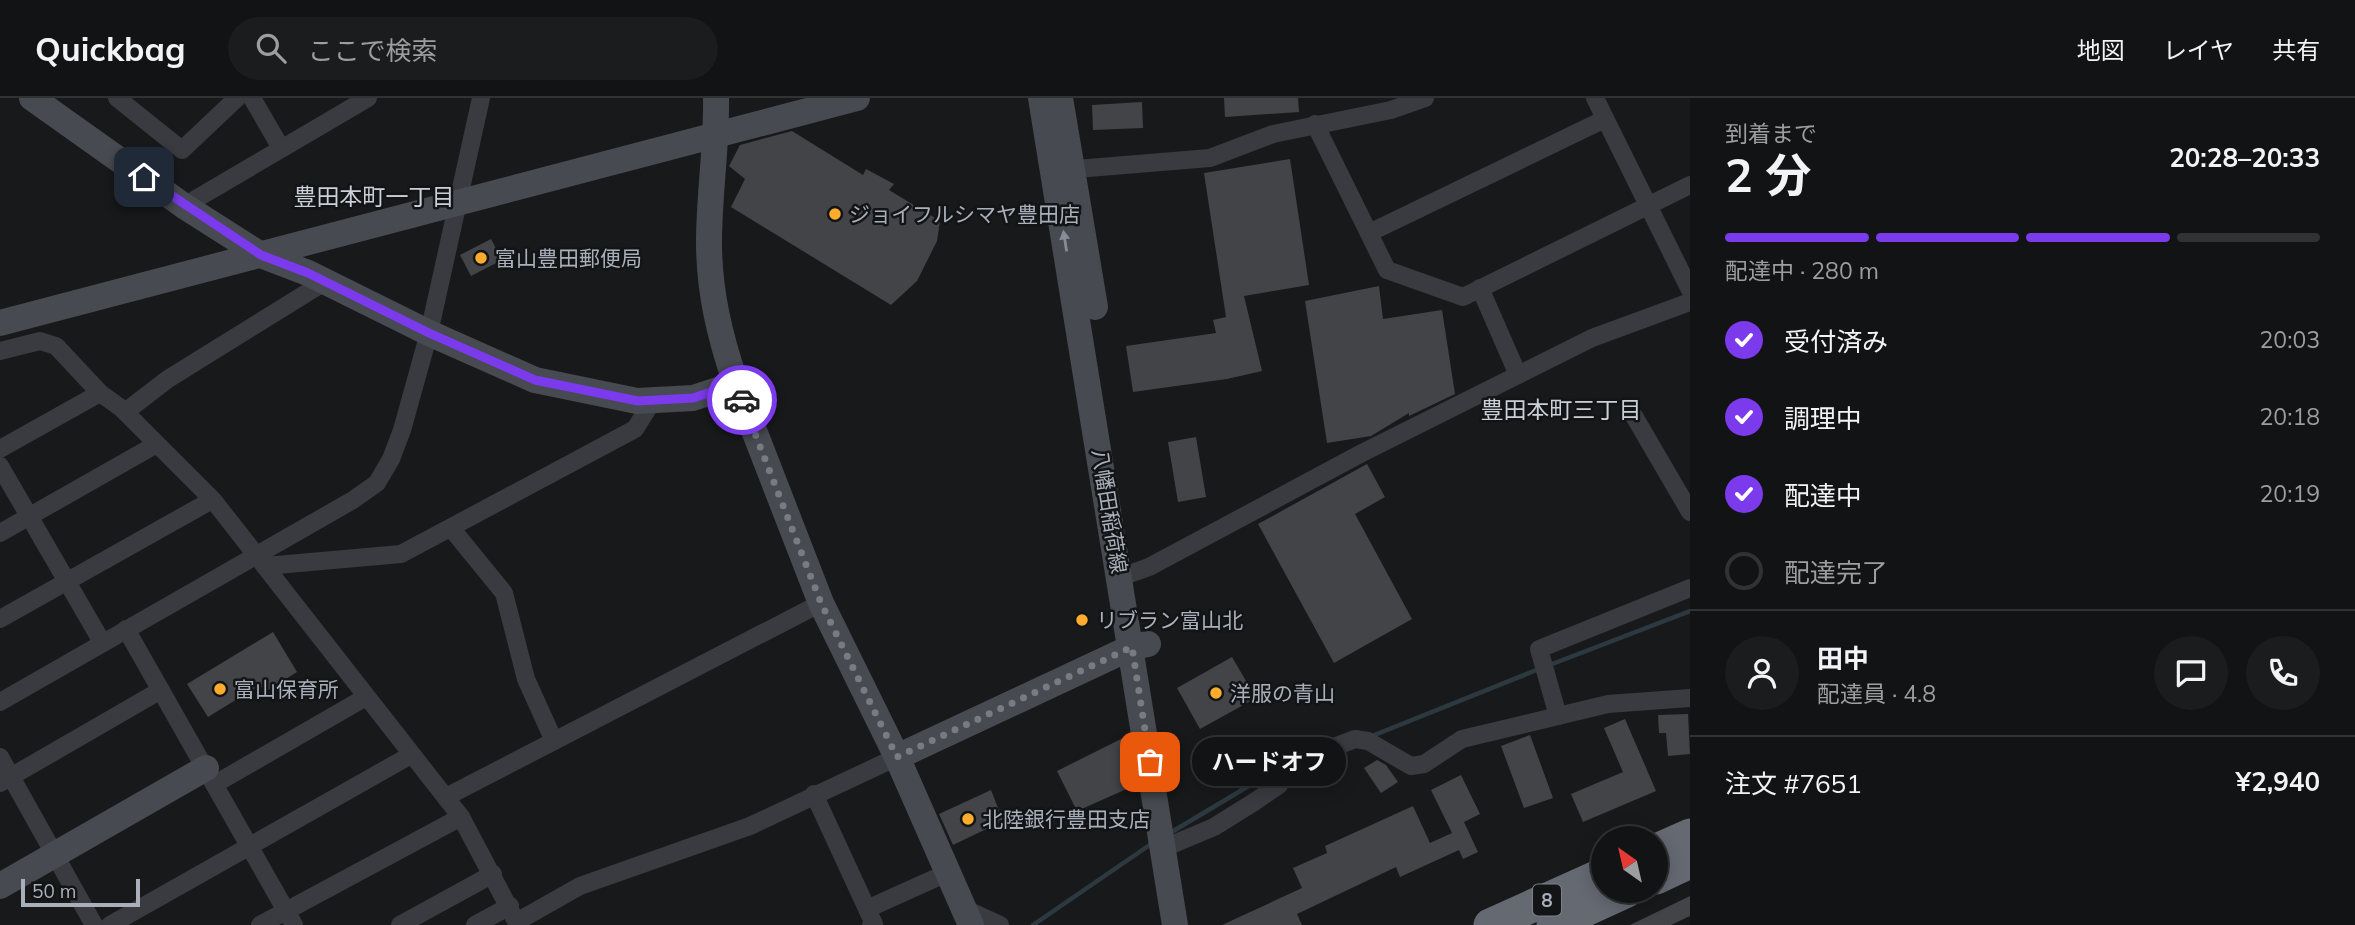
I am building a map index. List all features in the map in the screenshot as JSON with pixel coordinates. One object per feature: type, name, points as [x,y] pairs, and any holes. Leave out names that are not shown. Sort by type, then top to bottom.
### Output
[{"type":"highway","points":[[1668,845],[1690,835]]},
{"type":"highway","points":[[1668,872],[1690,862]]},
{"type":"highway","name":"8","points":[[1490,925],[1591,879]]},
{"type":"highway","name":"8","points":[[1553,925],[1601,903]]},
{"type":"main road","points":[[716,98],[717,133],[709,241],[712,290],[717,321],[736,384],[821,603],[897,757],[968,917]]},
{"type":"main road","points":[[0,323],[857,98]]},
{"type":"main road","name":"八幡田稲荷線","points":[[1041,98],[1063,170]]},
{"type":"main road","name":"八幡田稲荷線","points":[[1060,98],[1063,170],[1173,845],[1193,925]]},
{"type":"main road","points":[[45,101],[184,206],[261,255],[326,281],[429,333],[535,380],[652,402],[693,398],[736,384]]},
{"type":"main road","points":[[897,757],[1140,645]]},
{"type":"main road","points":[[0,886],[210,776]]},
{"type":"main road","name":"八幡田稲荷線","points":[[1173,845],[1175,925]]},
{"type":"street","points":[[117,98],[182,150],[237,98]]},
{"type":"street","points":[[252,98],[281,148]]},
{"type":"street","points":[[184,206],[368,98]]},
{"type":"street","points":[[0,702],[126,629],[261,561],[377,483],[391,459],[402,430],[429,333],[481,98]]},
{"type":"street","points":[[1063,170],[1210,158],[1273,134],[1391,110],[1425,98]]},
{"type":"street","points":[[1595,98],[1690,290]]},
{"type":"street","points":[[1369,233],[1605,119]]},
{"type":"street","points":[[1315,124],[1387,270],[1463,296],[1690,185]]},
{"type":"street","points":[[125,412],[168,379],[326,281]]},
{"type":"street","points":[[1480,288],[1518,375]]},
{"type":"street","points":[[1129,575],[1362,453],[1592,338],[1690,302]]},
{"type":"street","points":[[0,351],[40,341],[56,346],[100,393],[125,412],[212,500],[461,817],[515,918]]},
{"type":"street","points":[[0,449],[100,393]]},
{"type":"street","points":[[261,561],[401,554],[635,429],[652,402]]},
{"type":"street","points":[[1634,416],[1690,512]]},
{"type":"street","points":[[0,533],[155,445]]},
{"type":"street","points":[[0,466],[102,642]]},
{"type":"street","points":[[0,619],[212,500]]},
{"type":"street","points":[[451,528],[504,593],[526,679],[554,741]]},
{"type":"street","points":[[1558,716],[1539,649],[1690,588]]},
{"type":"street","points":[[446,797],[821,603]]},
{"type":"street","points":[[126,629],[290,918]]},
{"type":"street","points":[[6,780],[161,690]]},
{"type":"street","points":[[210,776],[366,697]]},
{"type":"street","points":[[1173,845],[1214,827],[1279,785],[1293,763],[1355,739],[1368,741],[1411,766],[1424,764],[1462,739],[1608,704],[1690,698]]},
{"type":"street","points":[[110,925],[411,755]]},
{"type":"street","points":[[0,757],[6,780],[55,855],[94,925]]},
{"type":"street","points":[[475,925],[515,918],[580,886],[750,825],[897,757]]},
{"type":"street","points":[[814,794],[869,917],[949,873]]},
{"type":"street","points":[[260,925],[290,918],[461,817]]},
{"type":"street","points":[[401,925],[493,874]]},
{"type":"street","points":[[968,917],[1000,925]]},
{"type":"building","points":[[1224,98],[1298,98],[1299,112],[1225,117]]},
{"type":"building","points":[[1142,102],[1143,128],[1093,130],[1092,105]]},
{"type":"building","name":"ジョイフルシマヤ豊田店","points":[[792,131],[863,175],[866,169],[894,184],[889,190],[940,221],[937,241],[917,281],[891,305],[731,207],[745,179],[729,166],[740,145]]},
{"type":"building","points":[[1290,159],[1309,285],[1244,296],[1262,371],[1227,379],[1133,392],[1126,346],[1216,333],[1213,320],[1226,317],[1204,173]]},
{"type":"building","points":[[491,239],[502,260],[471,276],[460,255]]},
{"type":"building","points":[[1379,286],[1383,319],[1442,310],[1455,394],[1409,416],[1409,413],[1371,436],[1327,443],[1305,301]]},
{"type":"building","points":[[1196,437],[1206,497],[1178,502],[1168,442]]},
{"type":"building","points":[[1367,464],[1385,497],[1355,514],[1412,619],[1334,663],[1258,524]]},
{"type":"building","points":[[273,632],[297,672],[265,692],[260,685],[208,717],[187,684]]},
{"type":"building","name":"洋服の青山","points":[[1232,657],[1256,698],[1200,729],[1177,688]]},
{"type":"building","points":[[1688,714],[1690,754],[1668,756],[1666,733],[1659,733],[1658,715]]},
{"type":"building","points":[[1625,719],[1656,791],[1583,822],[1571,794],[1623,772],[1604,728]]},
{"type":"building","points":[[1530,735],[1553,798],[1524,808],[1501,746]]},
{"type":"building","points":[[1123,738],[1132,756],[1135,777],[1129,788],[1077,811],[1057,771]]},
{"type":"building","points":[[1377,760],[1386,765],[1398,782],[1381,793],[1364,768]]},
{"type":"building","points":[[1461,775],[1480,814],[1464,822],[1478,852],[1463,859],[1459,850],[1400,877],[1396,867],[1297,914],[1302,925],[1222,925],[1302,888],[1293,868],[1327,853],[1325,846],[1413,806],[1430,843],[1452,833],[1431,790]]},
{"type":"building","name":"北陸銀行豊田支店","points":[[991,790],[1003,821],[953,845],[939,814]]},
{"type":"building","points":[[1690,896],[1690,916],[1671,925],[1630,925]]},
{"type":"waterway","points":[[1547,666],[1690,611]]},
{"type":"waterway","points":[[1372,736],[1539,669]]},
{"type":"waterway","points":[[1170,833],[1257,781],[1279,773]]},
{"type":"waterway","points":[[1033,925],[1154,842]]},
{"type":"way so far","points":[[742,400],[821,603],[897,757],[1132,647],[1150,762]]},
{"type":"place","name":"ジョイフルシマヤ豊田店","points":[[835,214]]},
{"type":"place","name":"富山豊田郵便局","points":[[481,258]]},
{"type":"place","name":"リブラン富山北","points":[[1082,620]]},
{"type":"place","name":"富山保育所","points":[[220,689]]},
{"type":"place","name":"洋服の青山","points":[[1216,693]]},
{"type":"place","name":"ハードオフ","points":[[1150,762]]},
{"type":"place","name":"北陸銀行豊田支店","points":[[968,819]]},
{"type":"district","name":"豊田本町一丁目","points":[[374,196]]},
{"type":"district","name":"豊田本町三丁目","points":[[1561,409]]},
{"type":"route","points":[[144,177],[261,255],[308,273],[429,333],[535,380],[638,401],[693,398],[736,384],[742,400]]}]
